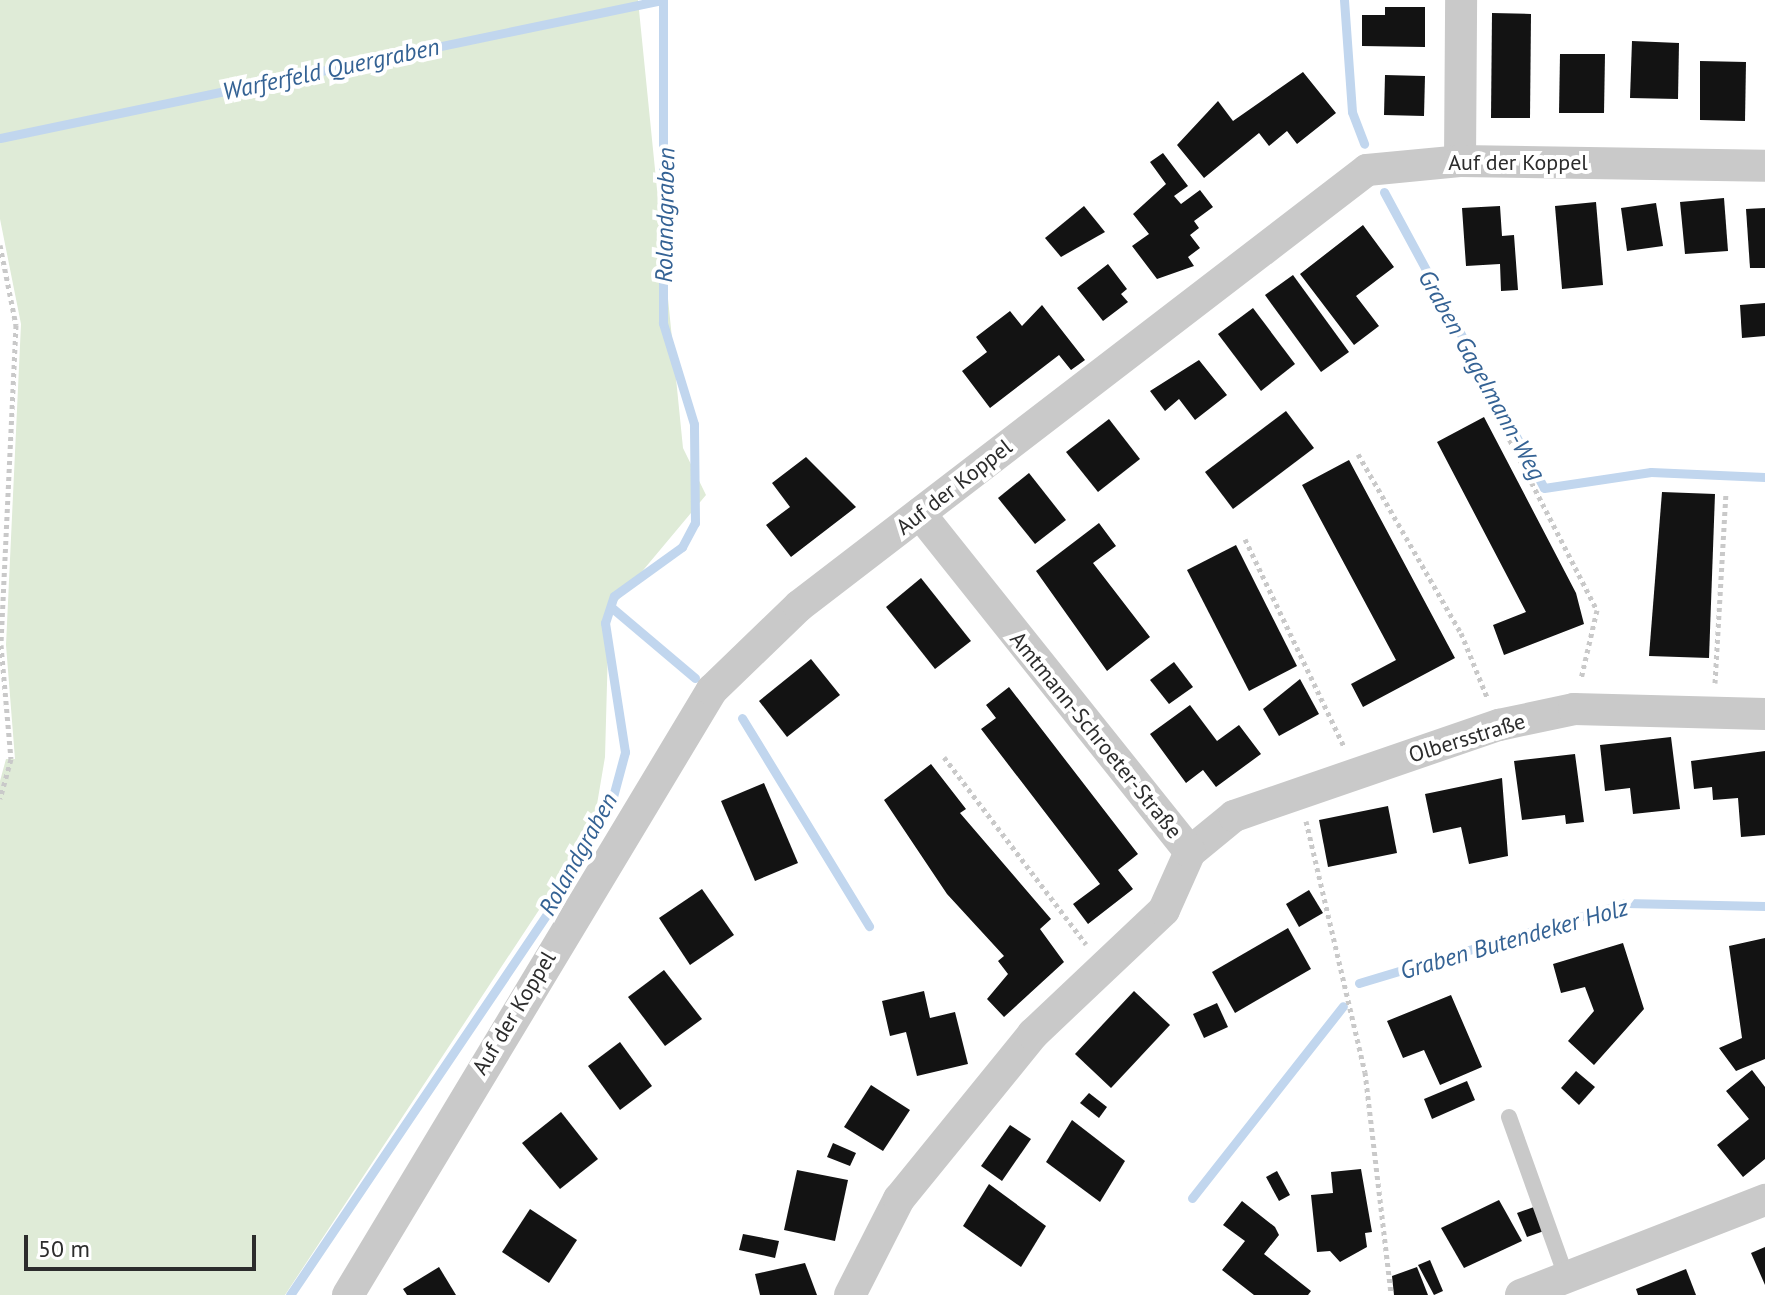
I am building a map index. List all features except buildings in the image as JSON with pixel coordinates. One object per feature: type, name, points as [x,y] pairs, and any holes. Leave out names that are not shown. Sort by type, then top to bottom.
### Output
[{"type":"street","points":[[1460,161],[1461,0]]},
{"type":"street","name":"Auf der Koppel","points":[[348,1295],[397,1204],[712,690],[754,642],[1367,170],[1460,161],[1765,166]]},
{"type":"street","name":"Amtmann-Schroeter-Straße","points":[[850,1295],[899,1199],[1033,1034],[1164,910],[1190,852],[920,514]]},
{"type":"street","name":"Olbersstraße","points":[[1190,852],[1234,816],[1499,725],[1574,709],[1765,714]]},
{"type":"street","points":[[1521,1295],[1765,1200]]},
{"type":"lane","points":[[1509,1117],[1567,1279]]},
{"type":"path","points":[[0,245],[16,325],[0,645],[11,759],[0,799]]},
{"type":"path","points":[[1495,411],[1597,610],[1574,709]]},
{"type":"path","points":[[1358,454],[1461,633],[1499,725]]},
{"type":"path","points":[[1713,714],[1726,492]]},
{"type":"path","points":[[1245,539],[1356,774]]},
{"type":"path","points":[[944,757],[1104,967]]},
{"type":"path","points":[[1299,793],[1365,1072],[1391,1295]]},
{"type":"green space","points":[[0,0],[638,0],[683,448],[706,495],[609,611],[605,757],[593,828],[285,1295],[0,1295],[0,781],[6,759],[15,759],[6,645],[21,324],[0,219]]},
{"type":"waterway","name":"Warferfeld Quergraben","points":[[0,138],[662,0]]},
{"type":"waterway","name":"Rolandgraben","points":[[290,1295],[558,897],[611,804],[625,752],[605,623],[614,596],[682,547],[695,523],[694,424],[663,323],[663,0]]},
{"type":"waterway","name":"Graben Gagelmann-Weg","points":[[1344,0],[1352,112],[1364,144]]},
{"type":"waterway","name":"Graben Gagelmann-Weg","points":[[1384,192],[1544,488],[1651,472],[1765,477]]},
{"type":"waterway","name":"Graben Butendeker Holz","points":[[611,607],[695,678]]},
{"type":"waterway","name":"Graben Butendeker Holz","points":[[742,718],[869,926]]},
{"type":"waterway","name":"Graben Butendeker Holz","points":[[1359,983],[1625,903],[1765,906]]},
{"type":"waterway","name":"Graben Butendeker Holz","points":[[1192,1198],[1343,1006]]}]
